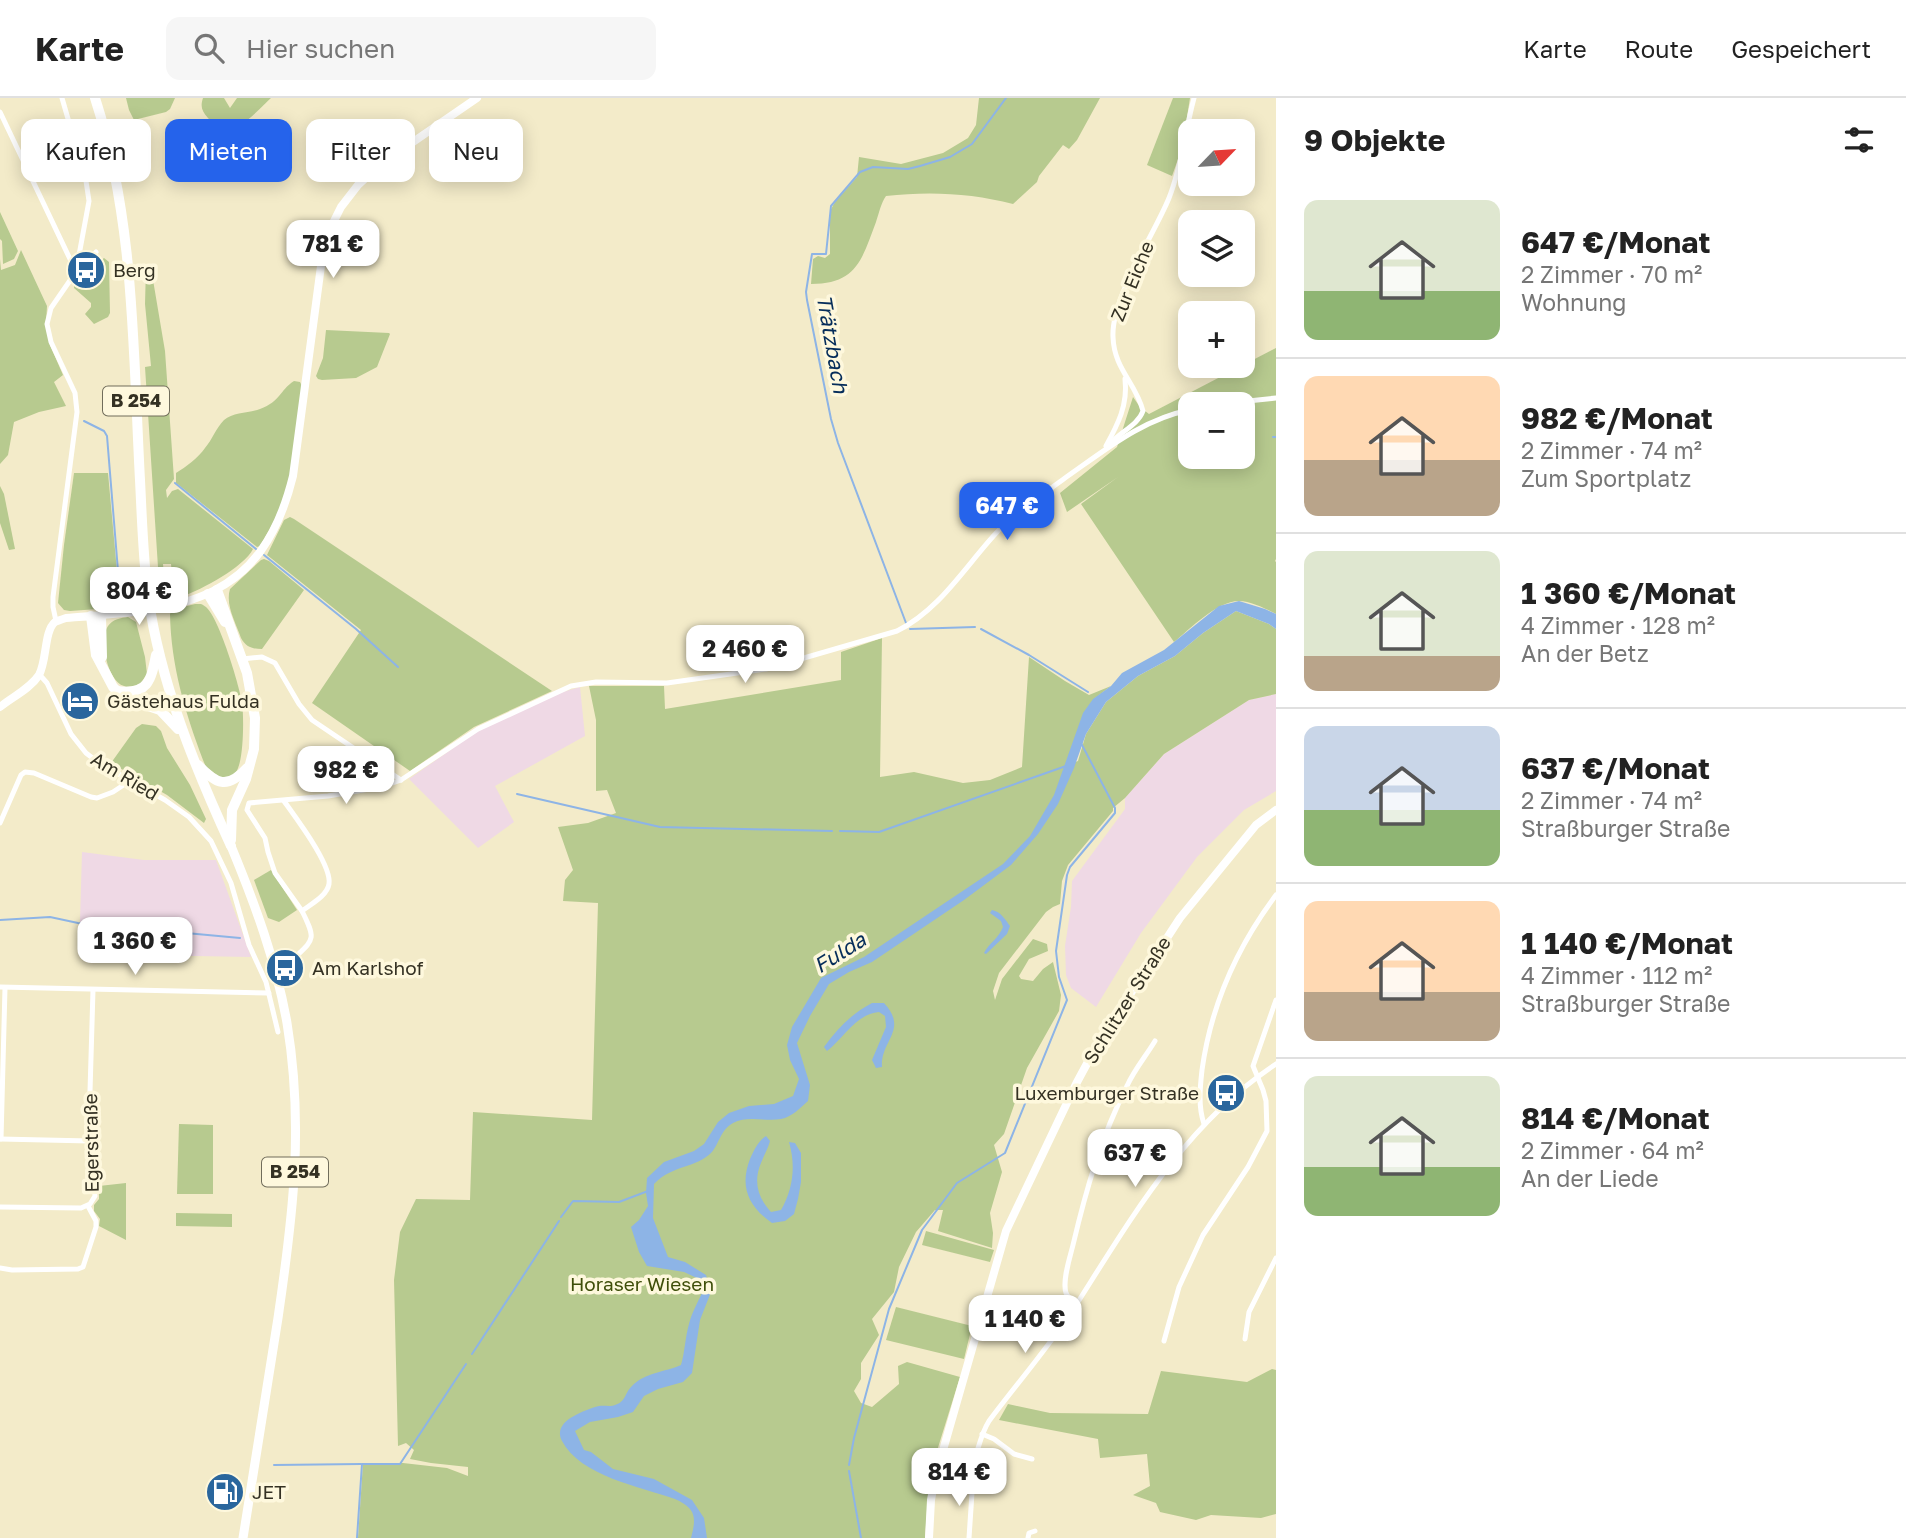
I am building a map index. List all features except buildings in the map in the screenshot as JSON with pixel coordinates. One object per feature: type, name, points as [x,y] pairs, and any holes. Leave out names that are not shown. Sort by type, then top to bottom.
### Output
[{"type":"highway","name":"B 254","points":[[95,98],[114,165],[125,228],[143,551],[152,624],[165,682],[183,735],[230,846]]},
{"type":"highway","points":[[212,592],[242,659],[255,718],[254,748],[246,779],[232,810],[230,846]]},
{"type":"highway","points":[[96,616],[96,655],[108,681],[124,698],[164,713],[183,735]]},
{"type":"highway","points":[[117,691],[131,692],[145,687],[151,678],[157,649]]},
{"type":"highway","points":[[193,760],[211,779],[228,783],[237,779],[249,766]]},
{"type":"main road","name":"B 254","points":[[230,846],[256,908],[275,970],[290,1044],[296,1112],[292,1219],[243,1538]]},
{"type":"street","points":[[56,621],[52,607],[53,597],[77,412],[75,393],[51,342],[47,324],[51,308],[71,279],[76,266],[85,230],[89,192],[62,98]]},
{"type":"street","points":[[0,707],[40,674],[48,639],[56,621],[162,608],[212,592],[237,577],[261,552],[276,526],[289,494],[297,456],[323,251],[334,221],[348,196],[368,175],[477,98]]},
{"type":"street","name":"Zur Eiche","points":[[1105,450],[1142,415],[1139,398],[1125,376],[1114,348],[1113,326],[1135,267],[1170,196],[1194,98]]},
{"type":"street","points":[[0,111],[70,259],[76,266],[82,266],[96,251]]},
{"type":"street","points":[[1105,450],[1125,406],[1125,376]]},
{"type":"street","points":[[1255,400],[1276,398]]},
{"type":"street","points":[[288,961],[309,943],[312,930],[275,873],[265,838],[247,810],[249,803],[328,796],[382,787],[401,780],[478,729],[571,686],[596,682],[667,683],[766,669],[897,631],[915,621],[943,595],[1010,520],[1138,428],[1178,413]]},
{"type":"street","points":[[242,659],[262,657],[275,663],[299,704],[312,720],[401,780]]},
{"type":"street","name":"Am Ried","points":[[40,674],[71,734],[86,753],[179,809],[198,825],[211,841],[231,883],[249,945],[263,974],[278,1032]]},
{"type":"street","points":[[0,823],[21,775],[25,772],[34,773],[91,797],[108,795],[131,780]]},
{"type":"street","points":[[284,801],[328,872],[329,885],[324,895],[302,911]]},
{"type":"street","name":"Schlitzer Straße","points":[[929,1538],[935,1478],[1006,1231],[1076,1084],[1097,1045],[1180,918],[1256,825],[1276,810]]},
{"type":"street","points":[[1204,1124],[1199,1107],[1202,1076],[1206,1044],[1216,1006],[1243,945],[1276,895]]},
{"type":"street","points":[[90,1141],[1,1139],[3,987],[269,993]]},
{"type":"street","name":"Egerstraße","points":[[0,1207],[81,1208],[92,1203],[95,1196],[90,1141],[93,990]]},
{"type":"street","points":[[1164,1341],[1179,1287],[1203,1235],[1248,1167],[1267,1131],[1266,1101],[1254,1070],[1254,1061],[1276,1000]]},
{"type":"street","points":[[1076,1305],[1067,1296],[1065,1286],[1084,1197],[1112,1117],[1128,1084],[1155,1041]]},
{"type":"street","points":[[935,1478],[964,1473],[974,1463],[982,1434],[991,1418],[1039,1358],[1156,1183],[1204,1124],[1257,1076],[1276,1064]]},
{"type":"street","points":[[0,1268],[12,1270],[83,1267],[96,1227],[88,1206]]},
{"type":"street","points":[[1245,1339],[1249,1312],[1276,1258]]},
{"type":"street","points":[[982,1434],[995,1439],[1014,1454],[1032,1459]]},
{"type":"street","points":[[964,1473],[972,1486],[970,1538]]},
{"type":"street","points":[[1028,1538],[1028,1533],[1035,1531]]},
{"type":"shaded area","points":[[580,687],[585,736],[495,786],[514,822],[478,848],[409,779],[479,730],[556,694]]},
{"type":"shaded area","points":[[1276,694],[1276,791],[1244,810],[1197,857],[1141,933],[1096,1007],[1071,988],[1066,975],[1065,946],[1072,881],[1125,809],[1125,798],[1164,754],[1249,700]]},
{"type":"shaded area","points":[[82,852],[144,860],[216,860],[251,957],[79,954]]},
{"type":"green space","points":[[126,98],[175,98],[166,112],[134,119]]},
{"type":"green space","points":[[203,98],[224,98],[230,108],[237,98],[271,98],[248,119],[209,119],[202,106]]},
{"type":"green space","points":[[979,98],[1100,98],[1077,140],[1069,149],[1063,145],[1037,182],[1013,204],[950,194],[886,196],[856,267],[839,280],[811,284],[813,259],[818,256],[825,258],[830,254],[830,211],[857,177],[859,157],[901,164],[943,153],[968,138],[976,125]]},
{"type":"green space","points":[[1173,98],[1190,98],[1187,119],[1178,119],[1178,159],[1172,176],[1147,165]]},
{"type":"green space","points":[[0,212],[18,251],[14,259],[3,264],[0,239]]},
{"type":"green space","points":[[21,250],[47,306],[46,324],[50,345],[63,375],[54,382],[66,406],[39,412],[14,422],[8,455],[0,464],[0,259],[1,270],[15,265]]},
{"type":"green space","points":[[104,258],[109,262],[110,313],[108,317],[94,324],[85,314],[91,303],[74,286]]},
{"type":"green space","points":[[146,267],[151,268],[165,351],[174,479],[166,490],[167,498],[172,491],[178,489],[253,549],[232,570],[183,596],[178,594],[173,585],[171,564],[163,564],[166,597],[160,598],[145,367],[151,366],[145,304]]},
{"type":"green space","points":[[326,330],[390,334],[377,367],[356,378],[322,380],[316,376],[323,358]]},
{"type":"green space","points":[[1276,348],[1276,614],[1248,602],[1231,602],[1204,617],[1174,642],[1081,504],[1118,477],[1067,512],[1060,493],[1117,447],[1133,397],[1149,414],[1178,399],[1178,469],[1255,469],[1255,392],[1191,392],[1218,378],[1255,378],[1255,359]]},
{"type":"green space","points":[[294,381],[300,382],[302,386],[291,473],[280,511],[257,547],[176,483],[176,473],[199,455],[224,420],[232,415],[267,406]]},
{"type":"green space","points":[[74,473],[108,473],[119,593],[117,606],[112,608],[70,611],[64,610],[58,603]]},
{"type":"green space","points":[[0,486],[15,549],[9,550],[0,523]]},
{"type":"green space","points":[[290,517],[552,691],[474,727],[410,771],[312,703],[361,630],[267,555],[284,520]]},
{"type":"green space","points":[[264,559],[304,590],[262,649],[258,649],[247,645],[241,638],[230,608],[229,595],[230,589]]},
{"type":"green space","points":[[195,604],[206,607],[217,624],[233,667],[242,702],[241,758],[236,772],[227,777],[221,778],[206,767],[190,724],[176,670],[170,614],[172,610]]},
{"type":"green space","name":"Horaser Wiesen","points":[[1236,611],[1276,629],[1276,694],[1249,700],[1164,754],[1113,808],[1068,865],[1062,881],[1060,904],[1046,912],[999,973],[993,991],[995,1000],[1002,979],[1033,939],[1047,944],[1048,951],[1029,959],[1019,976],[1021,979],[1033,981],[1053,962],[1061,995],[1059,1011],[1027,1068],[1004,1134],[994,1145],[1002,1172],[990,1213],[992,1248],[938,1231],[943,1210],[935,1210],[916,1232],[899,1267],[894,1292],[872,1319],[879,1335],[861,1363],[861,1379],[854,1391],[861,1403],[872,1407],[899,1384],[898,1366],[907,1362],[960,1377],[936,1454],[928,1496],[925,1538],[358,1538],[363,1463],[403,1463],[447,1468],[468,1476],[468,1467],[410,1459],[414,1450],[406,1443],[398,1446],[394,1280],[400,1232],[416,1199],[470,1200],[473,1112],[592,1120],[598,903],[563,901],[565,880],[573,870],[558,827],[588,823],[616,813],[607,790],[596,791],[596,720],[589,686],[664,686],[665,709],[841,680],[841,652],[882,638],[880,777],[914,772],[963,783],[990,780],[1022,767],[1029,657],[1089,695],[1111,686],[1094,699],[1067,765],[1078,761],[1086,734],[1106,702],[1138,676],[1175,656]]},
{"type":"green space","points":[[128,617],[136,622],[147,674],[140,684],[132,687],[118,683],[113,676],[106,659],[104,640],[110,624],[117,619]]},
{"type":"green space","points":[[142,724],[156,726],[161,731],[167,748],[190,785],[206,819],[204,823],[167,795],[111,763],[136,728]]},
{"type":"green space","points":[[271,870],[297,910],[279,922],[268,918],[254,880]]},
{"type":"green space","points":[[179,1124],[213,1125],[213,1194],[177,1194]]},
{"type":"green space","points":[[126,1183],[126,1240],[99,1226],[100,1219],[94,1211],[94,1205],[99,1199],[99,1186]]},
{"type":"green space","points":[[176,1213],[232,1214],[232,1227],[176,1226]]},
{"type":"green space","points":[[926,1231],[994,1250],[990,1262],[922,1245]]},
{"type":"green space","points":[[896,1307],[972,1326],[964,1359],[886,1340]]},
{"type":"green space","points":[[1272,1369],[1276,1370],[1276,1514],[1261,1518],[1211,1515],[1196,1520],[1160,1512],[1156,1503],[1133,1495],[1150,1486],[1147,1454],[1100,1458],[1098,1439],[999,1420],[1008,1404],[1050,1413],[1148,1414],[1161,1371],[1247,1382]]},
{"type":"water","points":[[1239,601],[1276,614],[1276,629],[1236,611],[1175,656],[1138,676],[1106,702],[1086,734],[1058,804],[1038,834],[1011,865],[872,962],[829,984],[797,1043],[810,1085],[808,1101],[785,1118],[745,1119],[733,1123],[705,1158],[668,1173],[654,1184],[653,1218],[668,1257],[685,1262],[706,1275],[711,1292],[700,1320],[692,1373],[683,1382],[644,1396],[633,1412],[590,1422],[575,1431],[584,1450],[591,1452],[613,1469],[654,1479],[692,1500],[704,1518],[707,1538],[691,1538],[694,1518],[687,1506],[675,1499],[597,1472],[571,1453],[560,1437],[562,1426],[570,1418],[596,1407],[619,1404],[637,1382],[649,1375],[681,1365],[690,1320],[703,1291],[699,1279],[684,1272],[647,1266],[639,1252],[631,1227],[648,1206],[647,1178],[664,1162],[694,1151],[704,1144],[718,1122],[729,1113],[749,1106],[774,1104],[793,1096],[799,1079],[790,1060],[787,1045],[792,1027],[821,978],[864,957],[1003,864],[1030,836],[1054,795],[1083,713],[1093,699],[1111,686],[1122,673],[1164,650],[1219,606]]},
{"type":"water","points":[[992,910],[1000,914],[1010,926],[1007,934],[986,954],[986,949],[1003,927],[1001,921],[990,913]]},
{"type":"water","points":[[872,1003],[884,1003],[894,1021],[882,1067],[876,1068],[872,1060],[886,1027],[885,1016],[879,1012],[857,1022],[827,1051],[824,1047],[839,1028]]},
{"type":"water","points":[[766,1136],[770,1141],[757,1183],[760,1195],[771,1212],[781,1210],[791,1186],[793,1169],[789,1142],[795,1143],[801,1153],[801,1182],[794,1214],[785,1221],[772,1223],[757,1210],[746,1187],[750,1159],[758,1143]]},
{"type":"waterway","name":"Trätzbach","points":[[906,623],[831,419],[806,292],[812,254],[826,254],[831,206],[860,172],[873,167],[908,169],[950,157],[972,144],[1006,98]]},
{"type":"waterway","points":[[84,421],[104,431],[107,436],[122,595]]},
{"type":"waterway","points":[[175,483],[256,549]]},
{"type":"waterway","points":[[264,555],[356,629],[398,667]]},
{"type":"waterway","name":"Trätzbach","points":[[910,629],[975,627]]},
{"type":"waterway","name":"Trätzbach","points":[[981,629],[1088,692]]},
{"type":"waterway","points":[[849,1465],[889,1309],[922,1230],[957,1183],[1005,1153],[1067,1000],[1059,977],[1056,951],[1067,875],[1070,867],[1115,813],[1115,808],[1081,743]]},
{"type":"waterway","points":[[840,831],[879,832],[1066,766]]},
{"type":"waterway","points":[[517,794],[660,827],[832,831]]},
{"type":"waterway","points":[[0,920],[50,917],[78,923],[240,938]]},
{"type":"waterway","points":[[561,1217],[573,1201],[619,1202],[648,1191]]},
{"type":"waterway","points":[[472,1354],[559,1221]]},
{"type":"waterway","points":[[357,1538],[362,1464],[400,1464],[466,1364]]},
{"type":"waterway","points":[[274,1465],[361,1464]]},
{"type":"waterway","points":[[849,1471],[861,1538]]},
{"type":"place","name":"Berg","points":[[86,270]]},
{"type":"place","name":"Gästehaus Fulda","points":[[80,701]]},
{"type":"place","name":"Am Karlshof","points":[[285,968]]},
{"type":"place","name":"Luxemburger Straße","points":[[1226,1093]]},
{"type":"place","name":"JET","points":[[225,1492]]},
{"type":"water label","name":"Fulda","points":[[840,953]]}]
